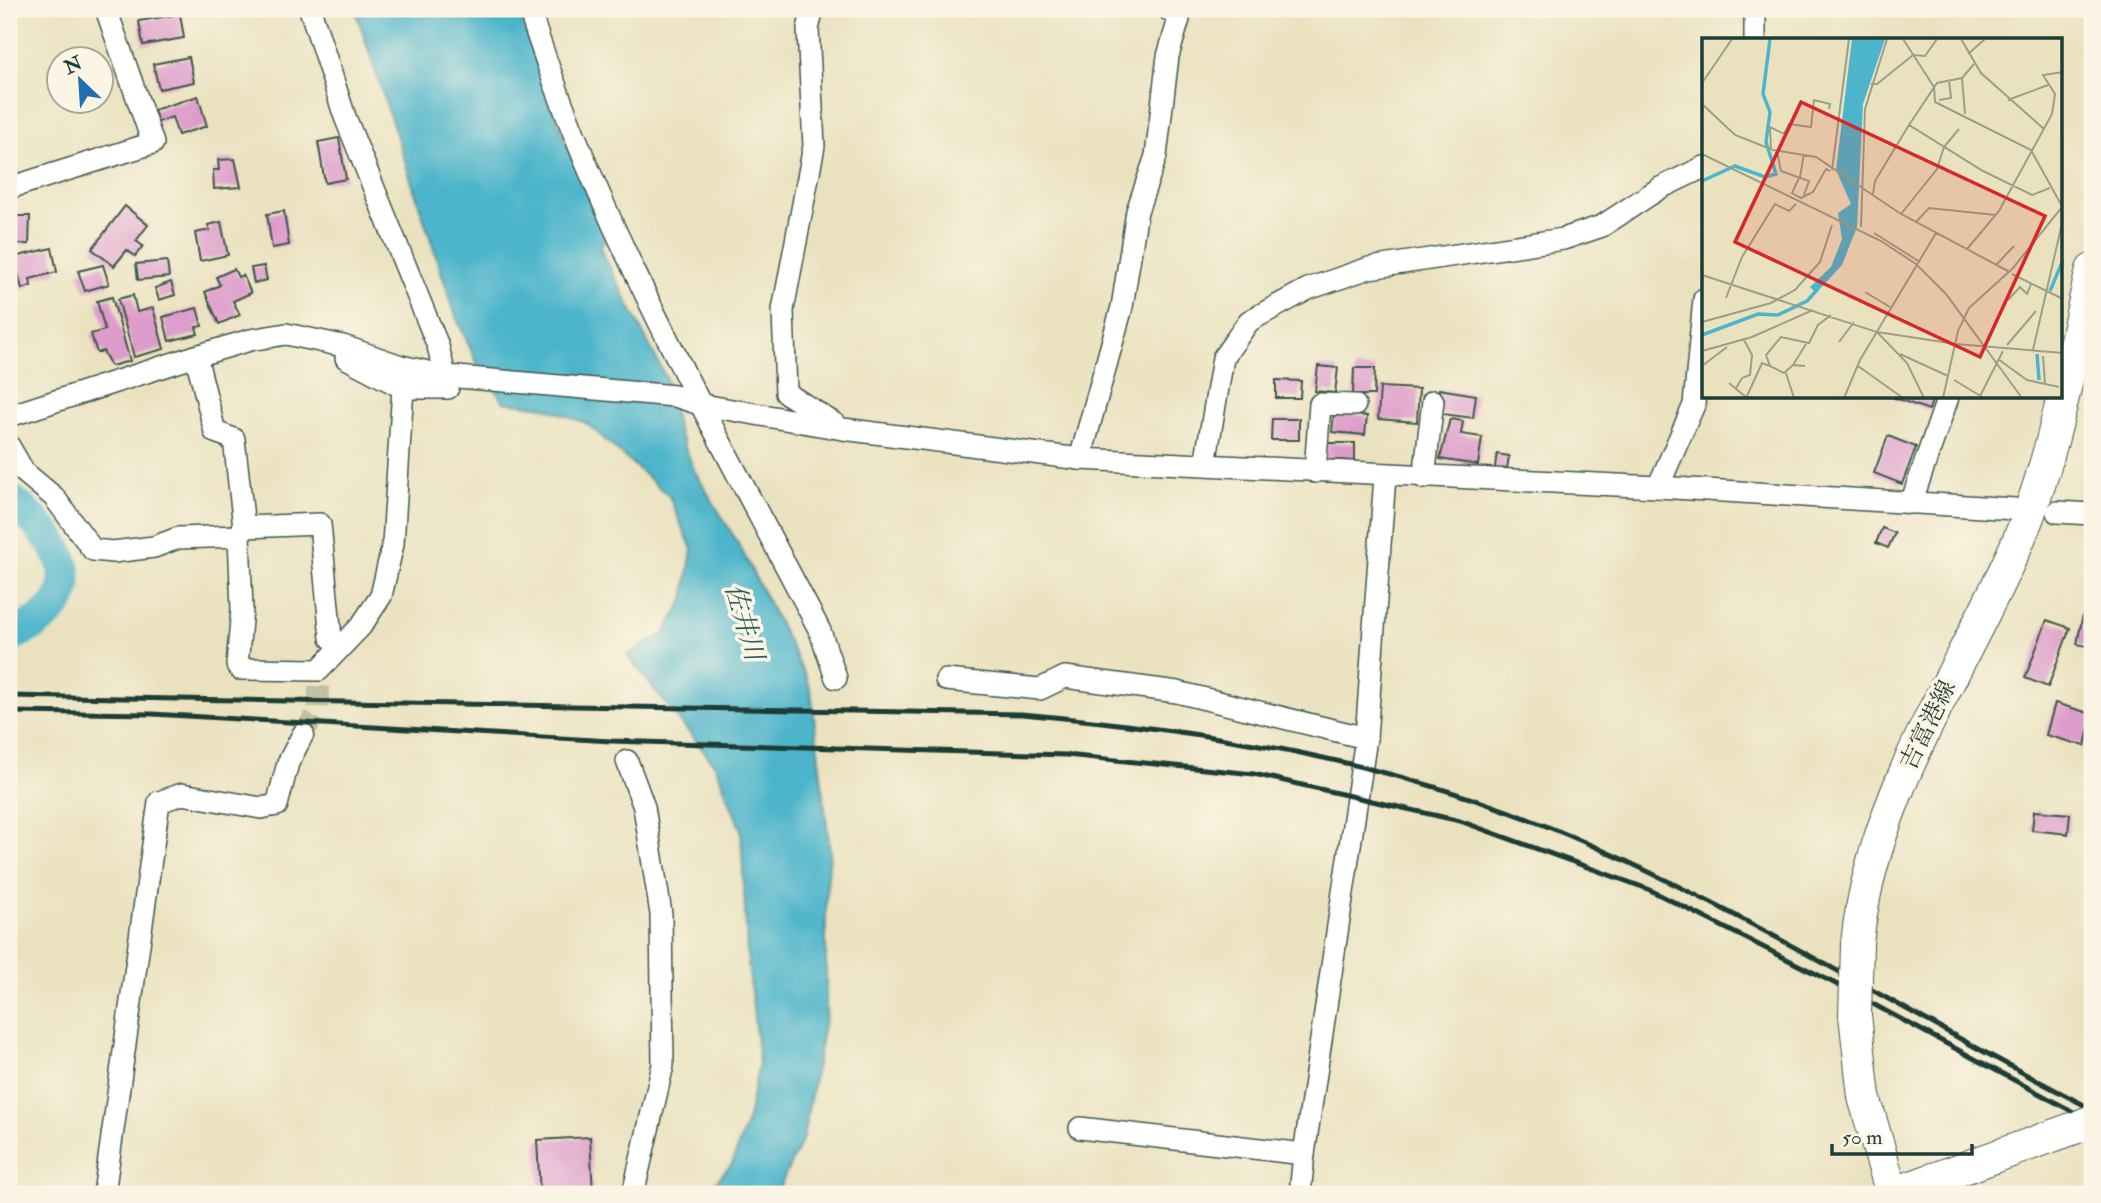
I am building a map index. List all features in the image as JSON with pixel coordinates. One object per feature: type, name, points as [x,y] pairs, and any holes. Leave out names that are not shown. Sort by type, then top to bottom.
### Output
[{"type":"main road","name":"吉富港線","points":[[2062,392],[2092,270]]},
{"type":"main road","name":"吉富港線","points":[[1892,1194],[1864,1097],[1855,1015],[1861,897],[1878,838],[1908,765],[2017,545],[2042,473],[2060,399]]},
{"type":"main road","points":[[1892,1194],[2086,1124]]},
{"type":"street","points":[[9,188],[153,143],[106,9]]},
{"type":"street","points":[[310,9],[345,117],[438,346],[448,388],[403,388],[342,356],[343,346]]},
{"type":"street","points":[[529,9],[546,62],[619,236],[693,401],[820,632],[836,678]]},
{"type":"street","points":[[813,9],[808,29],[814,146],[783,310],[786,393],[843,429]]},
{"type":"street","points":[[1080,459],[1122,307],[1137,211],[1156,156],[1168,57],[1179,19],[1168,9]]},
{"type":"street","points":[[1755,9],[1755,38]]},
{"type":"street","points":[[1205,464],[1223,358],[1249,321],[1308,289],[1369,268],[1563,239],[1602,226],[1660,188],[1702,168]]},
{"type":"street","points":[[1658,487],[1694,405],[1702,320]]},
{"type":"street","points":[[9,416],[197,355],[250,340],[286,334],[343,346],[401,366],[471,380],[693,401],[843,429],[1080,459],[1424,478],[1658,487],[2015,509]]},
{"type":"street","points":[[197,355],[215,432],[234,439],[242,531],[242,609],[237,664],[240,669],[319,670],[361,626],[381,596],[393,544],[403,388]]},
{"type":"street","points":[[1911,503],[1947,399]]},
{"type":"street","points":[[1424,478],[1433,401]]},
{"type":"street","points":[[1315,472],[1320,404],[1354,405]]},
{"type":"street","points":[[9,446],[24,472],[54,497],[93,550],[113,552],[154,547],[177,538],[320,524],[331,638]]},
{"type":"street","points":[[1300,1194],[1366,738],[1385,476]]},
{"type":"street","points":[[2057,512],[2092,514]]},
{"type":"street","points":[[946,680],[1040,689],[1065,677],[1164,690],[1366,738]]},
{"type":"street","points":[[104,1194],[159,802],[182,793],[261,808],[277,805],[288,763],[303,734]]},
{"type":"street","points":[[627,761],[644,807],[661,914],[663,1065],[633,1194]]},
{"type":"street","points":[[1080,1128],[1304,1154]]},
{"type":"water","name":"佐井川","points":[[355,9],[517,9],[567,146],[607,234],[600,248],[666,378],[678,431],[695,472],[740,547],[811,691],[830,851],[826,899],[826,1014],[803,1138],[776,1194],[704,1194],[732,1164],[748,1118],[759,1062],[747,953],[741,830],[715,765],[627,655],[664,634],[684,600],[692,549],[669,496],[586,423],[544,407],[504,402],[476,361],[456,317]]},
{"type":"building","points":[[180,14],[184,38],[143,45],[139,21]]},
{"type":"building","points":[[189,57],[194,82],[159,89],[153,64]]},
{"type":"building","points":[[198,96],[207,126],[178,135],[172,117],[158,122],[154,110]]},
{"type":"building","points":[[339,138],[346,179],[325,183],[318,142]]},
{"type":"building","points":[[235,159],[241,187],[214,189],[213,170],[219,170],[218,160]]},
{"type":"building","points":[[125,206],[148,225],[136,241],[143,246],[135,256],[127,250],[114,266],[92,249]]},
{"type":"building","points":[[284,211],[289,245],[272,248],[267,214]]},
{"type":"building","points":[[13,216],[30,216],[29,244],[12,244]]},
{"type":"building","points":[[221,222],[228,255],[200,261],[195,233],[210,230],[208,225]]},
{"type":"building","points":[[52,248],[57,272],[30,279],[31,286],[22,289],[14,257]]},
{"type":"building","points":[[167,261],[169,277],[138,280],[136,264]]},
{"type":"building","points":[[103,265],[109,284],[85,291],[78,271]]},
{"type":"building","points":[[264,266],[267,280],[254,283],[251,268]]},
{"type":"building","points":[[234,269],[238,277],[243,275],[251,293],[233,301],[240,315],[219,324],[205,292],[220,285],[216,277]]},
{"type":"building","points":[[171,282],[175,295],[159,300],[155,288]]},
{"type":"building","points":[[133,295],[137,312],[153,308],[164,349],[134,357],[118,299]]},
{"type":"building","points":[[112,297],[130,361],[111,366],[103,351],[97,353],[91,334],[105,330],[97,301]]},
{"type":"building","points":[[197,308],[202,326],[196,327],[198,334],[169,341],[163,317]]},
{"type":"building","points":[[1318,366],[1338,368],[1335,393],[1315,391]]},
{"type":"building","points":[[1354,368],[1375,368],[1374,395],[1353,395]]},
{"type":"building","points":[[1276,380],[1301,381],[1300,398],[1276,398]]},
{"type":"building","points":[[1380,387],[1419,389],[1417,422],[1378,419]]},
{"type":"building","points":[[1439,389],[1476,395],[1473,418],[1435,413]]},
{"type":"building","points":[[1898,399],[1932,399],[1929,410]]},
{"type":"building","points":[[1334,413],[1367,416],[1365,435],[1332,432]]},
{"type":"building","points":[[1272,419],[1299,419],[1299,440],[1271,440]]},
{"type":"building","points":[[1450,419],[1463,421],[1461,434],[1482,437],[1478,465],[1440,459]]},
{"type":"building","points":[[1888,436],[1916,447],[1902,484],[1874,473]]},
{"type":"building","points":[[1326,443],[1355,443],[1355,461],[1326,460]]},
{"type":"building","points":[[1497,454],[1509,456],[1506,475],[1494,473]]},
{"type":"building","points":[[1882,528],[1895,533],[1888,548],[1876,543]]},
{"type":"building","points":[[2083,614],[2092,616],[2092,647],[2077,644]]},
{"type":"building","points":[[2047,620],[2070,628],[2048,687],[2025,678]]},
{"type":"building","points":[[2055,703],[2092,714],[2085,746],[2046,735]]},
{"type":"building","points":[[2034,811],[2070,814],[2068,834],[2032,830]]},
{"type":"building","points":[[590,1137],[593,1194],[540,1194],[537,1140]]},
{"type":"waterway","points":[[9,499],[47,535],[59,554],[64,572],[63,590],[55,607],[37,622],[9,636]]},
{"type":"tunnel","points":[[303,734],[318,710],[319,670]]},
{"type":"railway","points":[[9,696],[1022,714],[1162,730],[1300,753],[1435,787],[1568,835],[1702,898],[2092,1109]]},
{"type":"railway","points":[[9,712],[152,714],[611,741],[1066,755],[1254,774],[1460,821],[1648,889],[1832,982],[2092,1122]]}]
